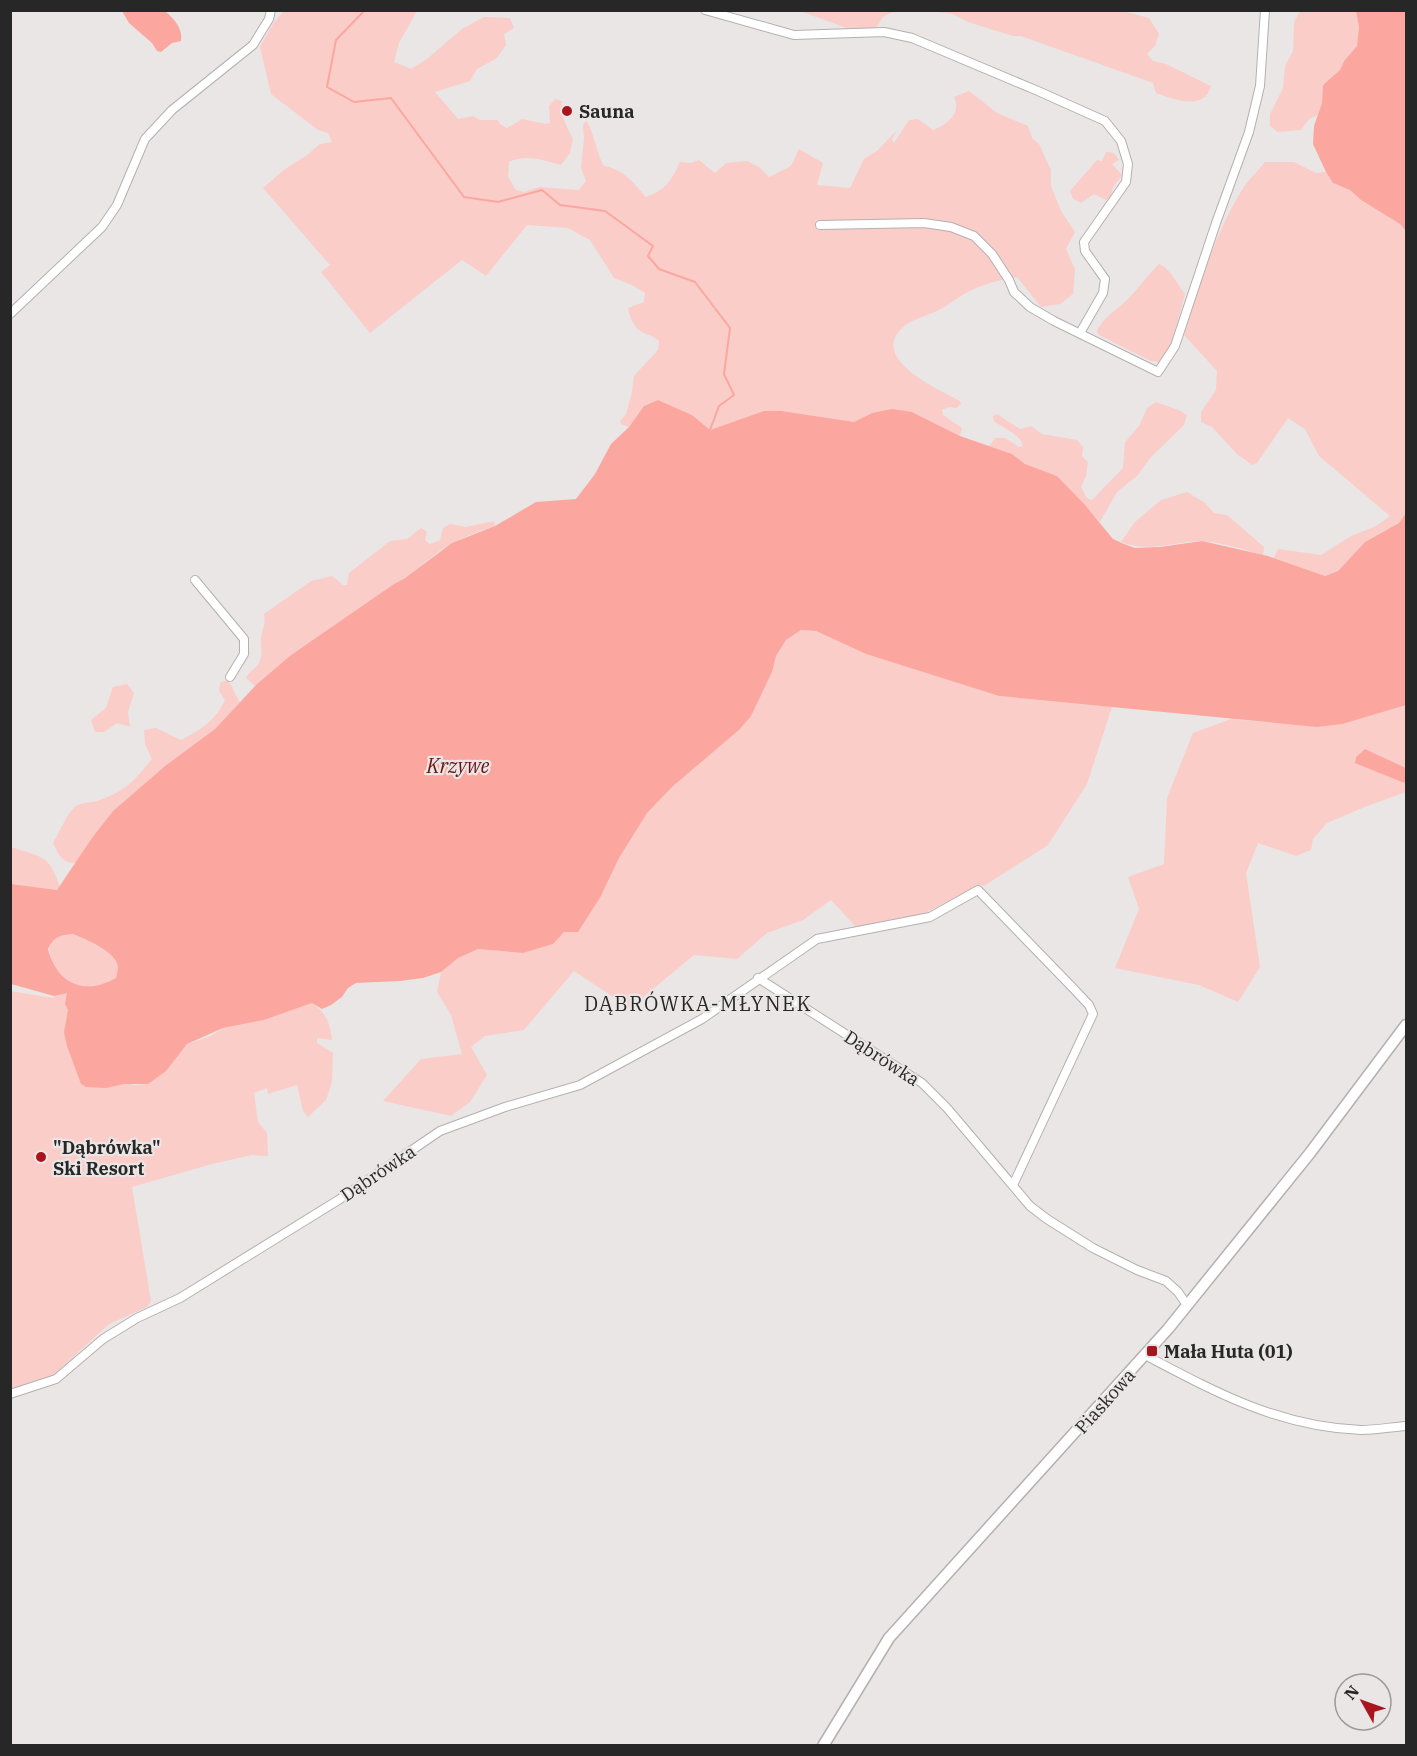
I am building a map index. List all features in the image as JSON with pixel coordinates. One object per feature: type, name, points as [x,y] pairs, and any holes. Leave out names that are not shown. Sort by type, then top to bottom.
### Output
[{"type":"street","points":[[10,315],[102,227],[117,205],[145,139],[172,110],[253,45],[269,19],[271,10]]},
{"type":"street","points":[[705,10],[794,35],[884,32],[912,39],[1105,121],[1121,141],[1128,165],[1126,182],[1084,242],[1085,250],[1105,279],[1103,293],[1080,333]]},
{"type":"street","points":[[820,225],[924,223],[951,227],[974,236],[992,254],[1014,292],[1030,307],[1158,372],[1175,346],[1249,132],[1256,106],[1263,58],[1264,10]]},
{"type":"street","points":[[195,580],[244,639],[244,654],[230,677]]},
{"type":"street","name":"Dąbrówka","points":[[10,1394],[56,1379],[103,1339],[137,1318],[180,1298],[340,1198],[440,1131],[505,1107],[580,1085],[702,1019],[817,939],[930,917],[978,890],[1089,1005],[1093,1014],[1013,1185]]},
{"type":"street","name":"Dąbrówka","points":[[758,978],[922,1083],[947,1108],[1030,1206],[1047,1219],[1093,1248],[1137,1270],[1166,1281],[1187,1305]]},
{"type":"street","name":"Piaskowa","points":[[824,1746],[895,1632],[1145,1355],[1310,1153],[1404,1031]]},
{"type":"street","points":[[1145,1355],[1210,1389],[1257,1410],[1284,1419],[1361,1430],[1407,1426]]},
{"type":"shaded area","points":[[284,11],[417,11],[399,43],[394,62],[411,69],[427,59],[462,29],[484,17],[510,18],[514,28],[504,34],[506,45],[497,58],[477,69],[470,81],[435,92],[458,119],[473,116],[480,120],[498,120],[507,128],[522,119],[550,123],[549,106],[555,99],[562,101],[563,116],[573,139],[570,153],[561,165],[528,158],[509,162],[508,177],[516,190],[524,192],[539,187],[579,190],[586,181],[581,168],[583,125],[586,121],[604,166],[622,173],[646,197],[668,184],[680,162],[691,163],[699,160],[715,173],[726,163],[747,161],[759,167],[769,177],[791,166],[799,149],[823,163],[817,185],[850,188],[864,159],[878,150],[897,130],[892,139],[894,143],[909,120],[918,119],[933,130],[938,128],[948,122],[955,113],[954,97],[969,91],[997,113],[1028,126],[1032,138],[1039,144],[1051,170],[1051,186],[1061,211],[1075,232],[1066,249],[1075,269],[1073,294],[1060,304],[1041,307],[1017,277],[1006,279],[972,290],[900,330],[894,342],[895,353],[901,363],[925,382],[960,401],[961,404],[956,408],[949,407],[942,410],[943,415],[962,428],[960,436],[912,412],[872,413],[854,422],[834,420],[730,423],[710,430],[692,415],[658,400],[644,406],[629,427],[621,424],[620,421],[626,414],[634,376],[658,350],[659,341],[638,329],[632,321],[628,308],[644,302],[645,293],[614,278],[590,240],[568,228],[527,225],[486,276],[462,260],[370,333],[321,272],[330,265],[263,188],[320,144],[332,142],[328,133],[318,130],[271,94],[260,47],[274,22]]},
{"type":"shaded area","points":[[800,11],[895,11],[883,17],[876,28],[852,30]]},
{"type":"shaded area","points":[[931,11],[1123,11],[1149,18],[1159,34],[1155,46],[1147,54],[1153,61],[1166,64],[1211,86],[1202,99],[1187,101],[1171,98],[1156,93],[1153,83],[1021,36],[1013,36],[968,22],[953,14]]},
{"type":"shaded area","points":[[1300,11],[1356,11],[1359,27],[1357,46],[1344,61],[1340,70],[1323,85],[1322,103],[1318,115],[1309,119],[1301,130],[1278,132],[1270,126],[1270,114],[1283,88],[1285,66],[1293,51],[1294,22]]},
{"type":"shaded area","points":[[1106,152],[1114,153],[1118,158],[1119,160],[1112,164],[1122,175],[1113,187],[1111,196],[1106,200],[1094,194],[1081,203],[1073,199],[1070,191],[1097,160],[1102,161]]},
{"type":"shaded area","points":[[1265,162],[1294,162],[1316,173],[1326,172],[1333,183],[1350,190],[1361,200],[1400,224],[1406,231],[1406,513],[1399,523],[1365,542],[1338,571],[1325,576],[1274,558],[1278,549],[1321,555],[1351,536],[1376,526],[1390,516],[1319,456],[1305,429],[1288,418],[1257,463],[1252,465],[1237,454],[1212,427],[1201,422],[1201,412],[1216,390],[1217,371],[1184,335],[1208,261],[1223,225],[1244,186]]},
{"type":"shaded area","points":[[1159,264],[1171,273],[1185,294],[1172,342],[1161,362],[1151,361],[1097,332],[1102,322],[1130,297]]},
{"type":"shaded area","points":[[1156,402],[1187,415],[1184,425],[1151,457],[1137,476],[1117,492],[1100,522],[1057,476],[1025,464],[1012,454],[989,446],[995,438],[1005,438],[1019,447],[1023,446],[1015,435],[994,421],[993,416],[997,414],[1020,429],[1031,426],[1042,434],[1077,440],[1083,447],[1082,456],[1088,462],[1086,476],[1081,487],[1087,498],[1092,500],[1123,468],[1125,442],[1139,426],[1147,408]]},
{"type":"shaded area","points":[[1187,492],[1205,503],[1214,513],[1227,515],[1264,547],[1263,555],[1206,541],[1151,547],[1121,542],[1135,522],[1161,500]]},
{"type":"shaded area","points":[[494,521],[495,526],[444,548],[409,575],[291,655],[255,686],[246,678],[258,665],[262,653],[264,614],[311,581],[332,576],[343,585],[347,585],[349,573],[390,541],[407,539],[421,528],[427,532],[425,540],[430,544],[440,540],[443,528],[450,524],[466,527]]},
{"type":"shaded area","points":[[801,630],[816,631],[866,654],[999,696],[1112,707],[1087,784],[1048,845],[984,886],[980,885],[921,915],[856,927],[831,900],[803,920],[767,933],[737,959],[694,955],[630,1008],[574,971],[524,1030],[485,1036],[471,1047],[487,1075],[470,1102],[451,1116],[383,1101],[421,1059],[462,1054],[451,1015],[437,992],[441,972],[458,958],[478,949],[523,953],[553,944],[564,932],[572,931],[601,896],[619,858],[647,812],[672,787],[739,730],[750,716],[772,672],[776,656],[786,640]]},
{"type":"shaded area","points":[[227,680],[240,702],[215,729],[165,766],[113,811],[76,863],[67,862],[61,858],[53,843],[72,810],[80,804],[97,801],[122,789],[134,780],[152,759],[145,744],[144,730],[156,728],[181,740],[195,732],[207,724],[221,707],[225,700],[219,691],[220,683]]},
{"type":"shaded area","points":[[127,684],[134,693],[128,712],[130,727],[117,723],[104,732],[95,732],[91,720],[106,708],[113,687]]},
{"type":"shaded area","points":[[1406,684],[1406,768],[1365,749],[1356,757],[1355,762],[1403,783],[1406,780],[1406,792],[1327,823],[1313,839],[1311,850],[1296,856],[1258,843],[1246,873],[1260,967],[1238,1002],[1199,985],[1115,968],[1139,909],[1128,877],[1164,864],[1167,798],[1193,733],[1231,719],[1287,724]]},
{"type":"shaded area","points":[[11,847],[37,855],[48,862],[60,887],[57,890],[11,884]]},
{"type":"shaded area","points":[[73,934],[93,943],[117,962],[116,978],[105,984],[88,986],[100,1078],[135,1085],[148,1084],[187,1044],[211,1036],[223,1028],[264,1020],[312,1003],[324,1014],[330,1028],[332,1040],[317,1038],[317,1043],[333,1053],[332,1082],[326,1100],[308,1117],[303,1111],[297,1085],[268,1094],[267,1088],[254,1093],[258,1122],[267,1133],[268,1156],[252,1155],[212,1164],[132,1187],[151,1301],[147,1307],[109,1324],[51,1377],[11,1391],[10,991],[53,998],[59,991],[50,956],[50,945],[56,938]]},
{"type":"water","points":[[122,11],[165,11],[179,28],[181,41],[172,43],[161,52],[157,51],[152,43],[129,23]]},
{"type":"water","points":[[1356,11],[1406,11],[1406,231],[1400,224],[1361,200],[1350,190],[1333,183],[1313,144],[1314,126],[1322,103],[1323,85],[1340,70],[1344,61],[1357,46],[1359,27]]},
{"type":"water","name":"Krzywe","points":[[658,400],[692,415],[710,430],[764,411],[781,411],[854,422],[872,413],[892,409],[912,412],[960,436],[1012,454],[1025,464],[1057,476],[1113,539],[1124,544],[1135,548],[1202,541],[1268,556],[1325,576],[1338,571],[1365,542],[1399,523],[1406,513],[1406,705],[1342,724],[1317,727],[999,696],[866,654],[816,631],[801,630],[786,640],[776,656],[772,672],[751,716],[739,730],[672,787],[647,813],[619,858],[601,896],[578,932],[564,932],[553,944],[523,953],[478,949],[458,958],[441,972],[423,978],[356,983],[348,988],[342,997],[322,1009],[312,1003],[264,1020],[223,1028],[187,1044],[166,1071],[148,1084],[124,1084],[106,1088],[86,1087],[81,1084],[64,1032],[68,1010],[65,1004],[67,993],[54,996],[11,984],[11,884],[57,890],[113,811],[165,766],[215,729],[257,684],[291,655],[405,578],[452,543],[495,526],[536,502],[576,499],[595,474],[611,444],[629,427],[644,406]],"holes":[[[73,934],[100,947],[113,957],[118,968],[116,978],[93,986],[83,986],[73,983],[58,971],[48,949],[55,939]]]},
{"type":"water","points":[[1365,749],[1406,768],[1404,783],[1355,763],[1356,757]]},
{"type":"waterway","points":[[365,10],[336,40],[327,87],[354,102],[391,98],[464,197],[498,202],[542,190],[560,205],[605,211],[653,246],[648,256],[659,269],[695,282],[730,328],[724,374],[734,395],[719,406],[710,430]]},
{"type":"place","name":"Sauna","points":[[567,111]]},
{"type":"place","name":"\"Dąbrówka\" Ski Resort","points":[[41,1157]]},
{"type":"place","name":"Mała Huta (01)","points":[[1152,1351]]},
{"type":"district","name":"DĄBRÓWKA-MŁYNEK","points":[[698,1003]]}]
